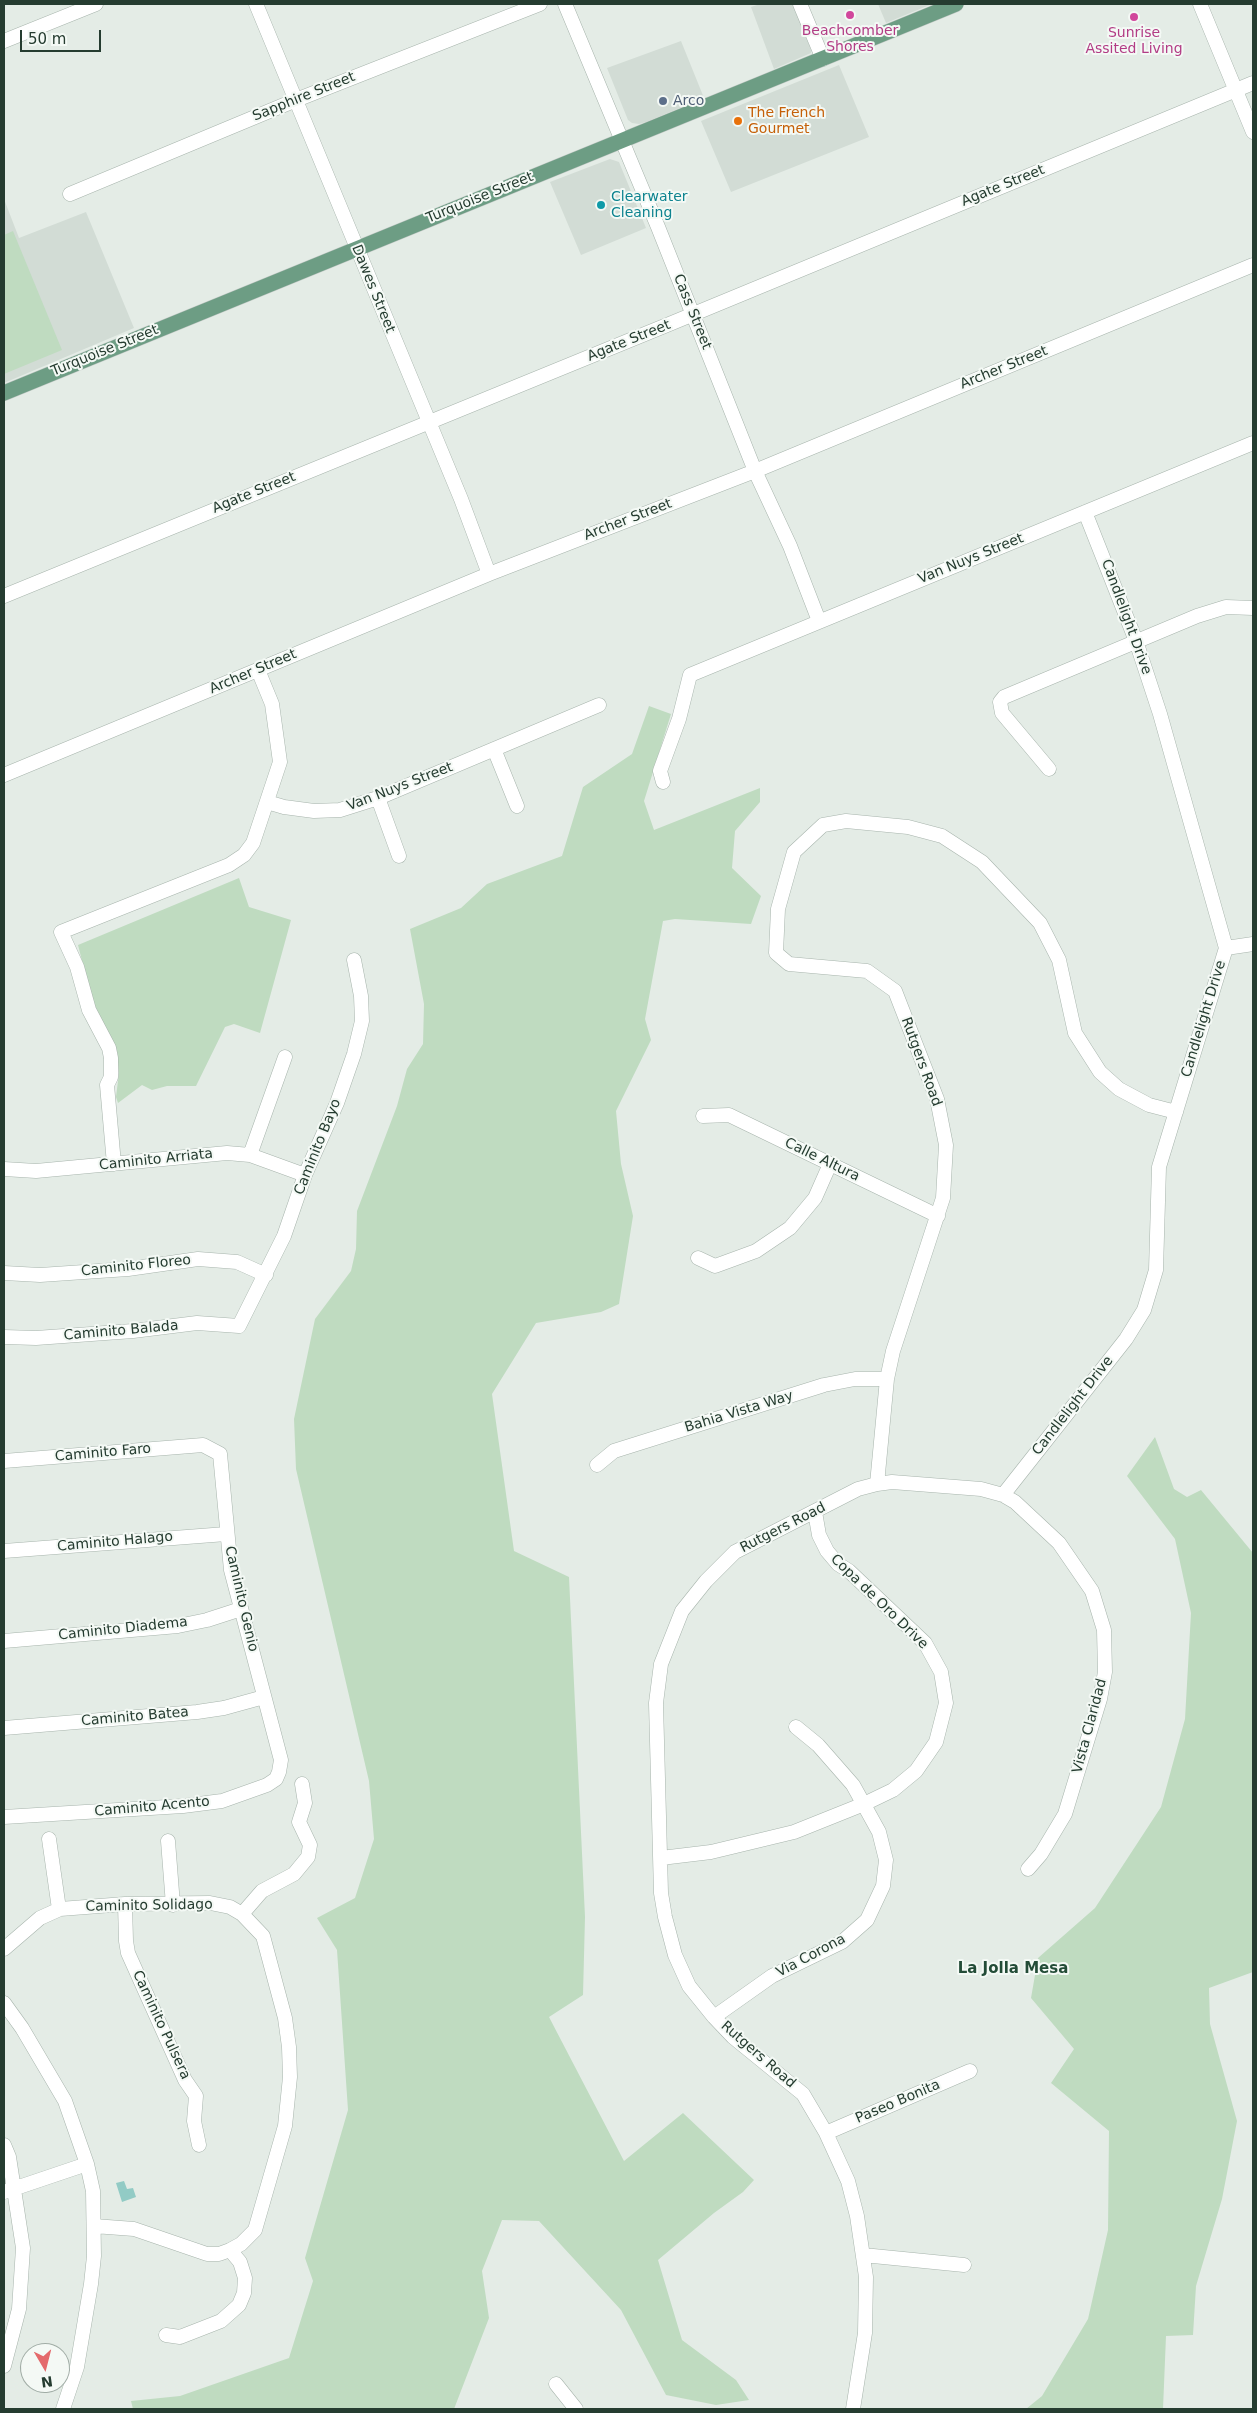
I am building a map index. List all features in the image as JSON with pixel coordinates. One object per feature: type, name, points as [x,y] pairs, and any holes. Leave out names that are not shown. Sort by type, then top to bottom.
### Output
[{"type":"main road","name":"Turquoise Street","points":[[4,393],[356,247],[956,4]]},
{"type":"street","points":[[4,41],[96,4]]},
{"type":"street","name":"Dawes Street","points":[[256,4],[429,422],[489,574]]},
{"type":"street","name":"Sapphire Street","points":[[70,194],[296,100],[540,4]]},
{"type":"street","name":"Cass Street","points":[[564,4],[622,140],[756,470],[790,546],[819,621]]},
{"type":"street","points":[[800,4],[822,59]]},
{"type":"street","points":[[1200,4],[1253,132]]},
{"type":"street","name":"Agate Street","points":[[4,596],[693,315],[1253,83]]},
{"type":"street","name":"Archer Street","points":[[4,775],[489,574],[756,470],[1253,265]]},
{"type":"street","name":"Van Nuys Street","points":[[663,782],[660,771],[679,719],[690,675],[1253,443]]},
{"type":"street","name":"Candlelight Drive","points":[[1003,1495],[1126,1339],[1144,1310],[1156,1270],[1159,1167],[1226,948],[1162,723],[1136,641],[1085,512]]},
{"type":"street","points":[[1049,769],[1002,713],[1000,702],[1004,697],[1197,616],[1226,607],[1253,608]]},
{"type":"street","points":[[114,1164],[107,1085],[111,1077],[109,1048],[89,1010],[78,967],[61,932],[229,865],[244,855],[253,842],[280,762],[272,704],[258,670]]},
{"type":"street","name":"Van Nuys Street","points":[[267,802],[284,807],[314,811],[340,810],[378,798],[599,705]]},
{"type":"street","points":[[494,749],[517,806]]},
{"type":"street","points":[[378,798],[398,856]]},
{"type":"street","name":"Rutgers Road","points":[[853,2409],[864,2334],[866,2277],[857,2216],[848,2181],[826,2133],[803,2094],[733,2037],[714,2018],[689,1986],[675,1955],[663,1909],[661,1858],[656,1703],[661,1664],[682,1612],[706,1580],[735,1552],[858,1489],[877,1484],[887,1379],[893,1352],[943,1198],[946,1145],[937,1099],[894,991],[867,971],[789,964],[776,953],[778,909],[794,852],[823,825],[846,821],[908,827],[942,836],[982,862],[1040,923],[1059,960],[1075,1033],[1100,1072],[1119,1089],[1149,1105],[1176,1112]]},
{"type":"street","points":[[1226,948],[1253,944]]},
{"type":"street","name":"Caminito Bayo","points":[[239,1326],[284,1236],[306,1175],[337,1103],[354,1054],[362,1020],[361,996],[354,960]]},
{"type":"street","points":[[250,1155],[285,1057]]},
{"type":"street","name":"Calle Altura","points":[[703,1116],[729,1115],[938,1216]]},
{"type":"street","name":"Caminito Arriata","points":[[4,1169],[36,1171],[227,1153],[250,1155],[306,1175]]},
{"type":"street","points":[[698,1258],[715,1266],[756,1251],[790,1228],[815,1198],[830,1164]]},
{"type":"street","name":"Caminito Floreo","points":[[4,1273],[40,1275],[118,1270],[198,1260],[237,1262],[266,1275]]},
{"type":"street","name":"Caminito Balada","points":[[4,1337],[46,1338],[134,1332],[196,1323],[239,1326]]},
{"type":"street","name":"Bahia Vista Way","points":[[597,1465],[614,1451],[824,1385],[855,1379],[887,1379]]},
{"type":"street","name":"Caminito Faro","points":[[4,1461],[203,1445]]},
{"type":"street","name":"Caminito Genio","points":[[203,1445],[220,1454],[226,1534],[231,1570],[281,1760]]},
{"type":"street","name":"Vista Claridad","points":[[877,1484],[892,1482],[981,1489],[1003,1495],[1016,1502],[1059,1543],[1092,1590],[1104,1630],[1105,1672],[1100,1699],[1065,1814],[1042,1854],[1028,1869]]},
{"type":"street","name":"Copa de Oro Drive","points":[[661,1858],[712,1852],[794,1832],[864,1804],[893,1790],[916,1771],[936,1742],[946,1703],[941,1672],[925,1643],[849,1571],[838,1564],[827,1551],[819,1536],[815,1512]]},
{"type":"street","name":"Caminito Halago","points":[[4,1551],[226,1534]]},
{"type":"street","name":"Caminito Diadema","points":[[4,1641],[178,1626],[207,1620],[241,1609]]},
{"type":"street","name":"Caminito Batea","points":[[4,1728],[197,1712],[224,1708],[264,1696]]},
{"type":"street","name":"Via Corona","points":[[714,2018],[772,1976],[842,1942],[867,1920],[884,1886],[886,1860],[879,1832],[864,1804],[853,1785],[818,1745],[796,1727]]},
{"type":"street","name":"Caminito Acento","points":[[4,1817],[183,1806],[222,1801],[268,1785],[276,1779],[280,1772],[281,1760]]},
{"type":"street","points":[[242,1914],[262,1891],[294,1874],[308,1857],[310,1845],[299,1822],[305,1803],[302,1784]]},
{"type":"street","points":[[49,1839],[59,1909]]},
{"type":"street","points":[[168,1841],[173,1905]]},
{"type":"street","name":"Caminito Solidago","points":[[4,1949],[40,1918],[59,1909],[125,1904],[173,1905],[210,1903],[230,1907],[242,1914],[263,1936],[285,2018],[290,2077],[285,2126],[255,2230],[240,2244],[230,2250],[219,2254],[207,2254],[134,2229],[94,2226]]},
{"type":"street","name":"Caminito Pulsera","points":[[125,1904],[128,1953],[185,2080],[196,2096],[194,2120],[199,2145]]},
{"type":"street","points":[[4,2003],[22,2028],[65,2100],[87,2164],[93,2191],[94,2256],[86,2322],[77,2367],[63,2409]]},
{"type":"street","name":"Paseo Bonita","points":[[826,2133],[970,2071]]},
{"type":"street","points":[[4,2145],[9,2157],[9,2190],[23,2248],[19,2309],[4,2366]]},
{"type":"street","points":[[9,2190],[87,2164]]},
{"type":"street","points":[[166,2335],[180,2337],[221,2321],[239,2305],[244,2293],[245,2278],[240,2262],[230,2250]]},
{"type":"street","points":[[863,2256],[964,2265]]},
{"type":"street","points":[[556,2384],[576,2409]]},
{"type":"shaded area","points":[[760,4],[793,4],[811,53],[774,69],[751,7]]},
{"type":"shaded area","points":[[878,4],[932,4],[886,23]]},
{"type":"shaded area","points":[[681,41],[704,98],[646,122],[632,123],[628,120],[607,68]]},
{"type":"shaded area","points":[[839,65],[869,137],[731,192],[701,121]]},
{"type":"shaded area","name":"Clearwater Cleaning","points":[[610,159],[619,162],[646,228],[581,255],[550,182]]},
{"type":"shaded area","points":[[4,199],[19,238],[86,212],[134,328],[4,383]]},
{"type":"green space","points":[[13,231],[62,350],[4,374],[4,235]]},
{"type":"green space","points":[[649,706],[671,714],[644,801],[654,830],[760,788],[760,802],[735,831],[732,868],[761,896],[751,924],[675,919],[663,921],[645,1019],[651,1040],[616,1111],[621,1164],[633,1216],[619,1304],[601,1312],[536,1323],[492,1394],[514,1551],[569,1577],[585,1917],[583,1995],[549,2017],[624,2161],[683,2113],[754,2180],[743,2192],[714,2213],[658,2260],[682,2340],[736,2380],[749,2400],[716,2405],[666,2395],[621,2310],[539,2221],[502,2220],[482,2271],[489,2318],[454,2409],[133,2409],[131,2401],[180,2396],[289,2358],[313,2281],[305,2258],[348,2110],[337,1950],[317,1918],[355,1898],[374,1839],[369,1781],[296,1469],[294,1419],[315,1319],[351,1271],[356,1249],[357,1211],[397,1106],[407,1069],[423,1044],[424,1004],[410,929],[461,908],[487,884],[562,856],[583,787],[632,754]]},
{"type":"green space","points":[[239,878],[249,907],[291,920],[260,1033],[234,1024],[225,1027],[196,1086],[167,1086],[152,1090],[142,1085],[118,1103],[116,1097],[119,1073],[117,1051],[94,1008],[78,945]]},
{"type":"green space","points":[[1155,1437],[1174,1489],[1187,1497],[1201,1490],[1253,1553],[1253,1972],[1209,1988],[1210,2024],[1237,2121],[1222,2199],[1196,2286],[1193,2335],[1166,2336],[1163,2409],[1026,2409],[1042,2396],[1088,2319],[1108,2230],[1109,2131],[1051,2083],[1074,2049],[1031,1998],[1038,1958],[1095,1908],[1161,1807],[1185,1719],[1191,1613],[1175,1539],[1127,1476]]},
{"type":"water","points":[[124,2181],[127,2189],[133,2188],[136,2197],[122,2202],[116,2183]]},
{"type":"place","name":"Beachcomber Shores","points":[[850,15]]},
{"type":"place","name":"Sunrise Assited Living","points":[[1134,17]]},
{"type":"place","name":"Arco","points":[[663,101]]},
{"type":"place","name":"The French Gourmet","points":[[738,121]]},
{"type":"place","name":"Clearwater Cleaning","points":[[601,205]]},
{"type":"district","name":"La Jolla Mesa","points":[[1013,1969]]}]
